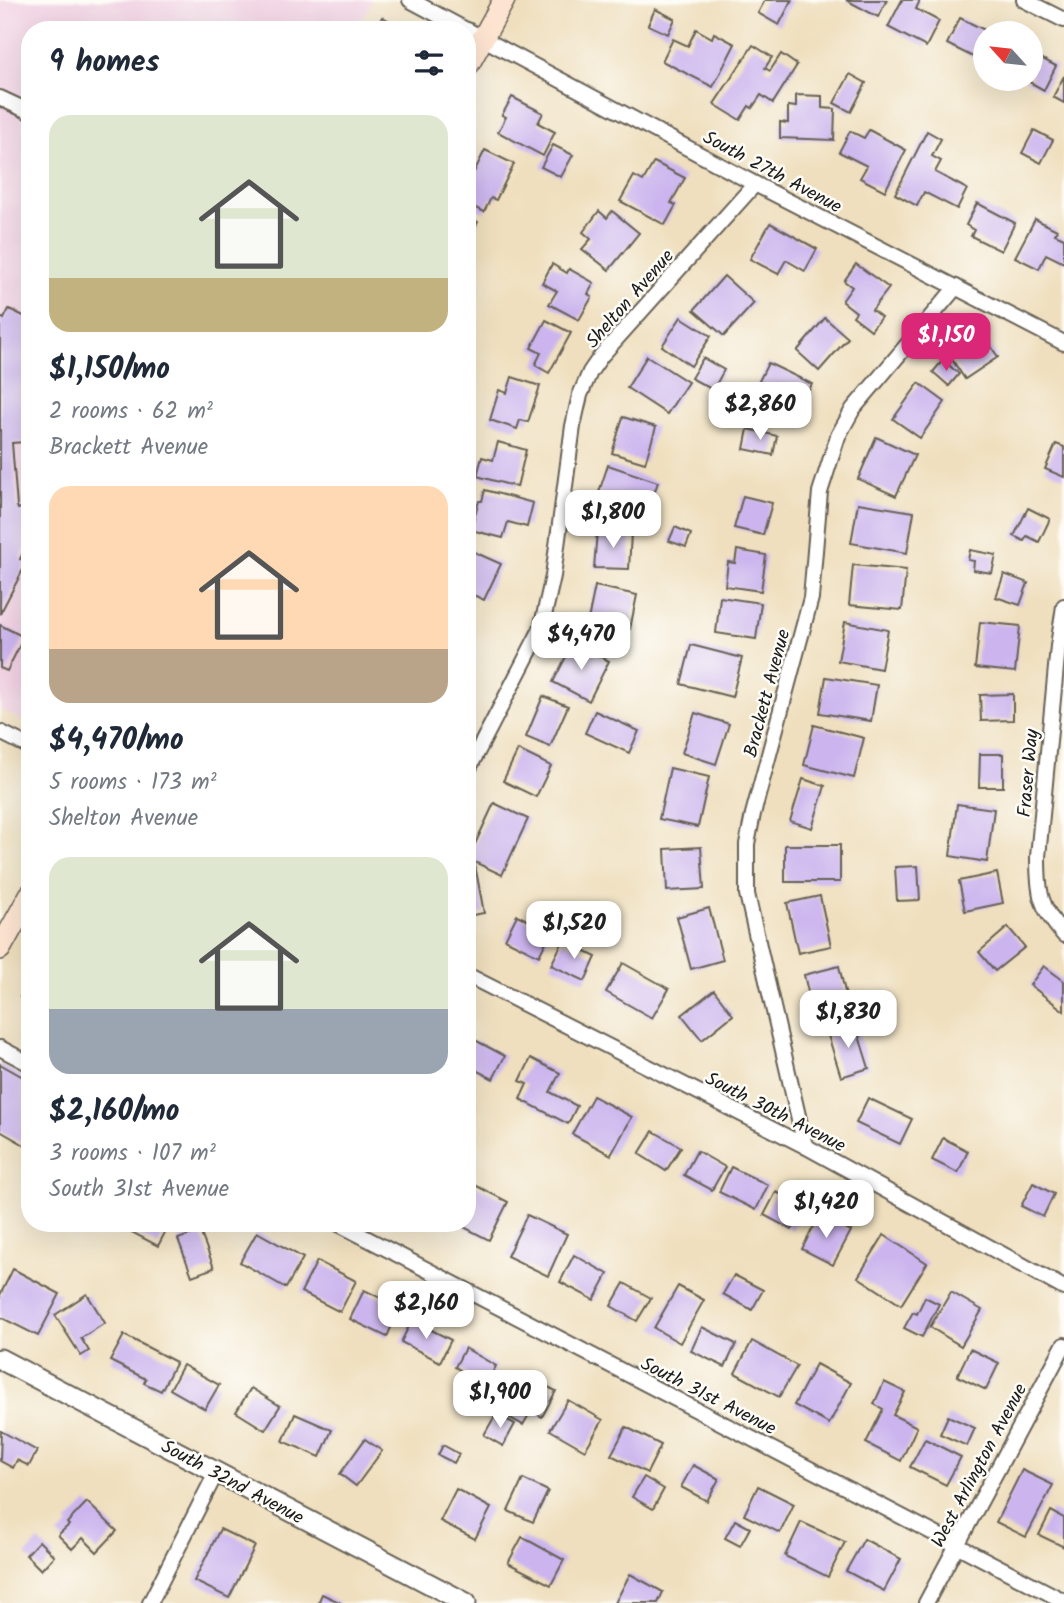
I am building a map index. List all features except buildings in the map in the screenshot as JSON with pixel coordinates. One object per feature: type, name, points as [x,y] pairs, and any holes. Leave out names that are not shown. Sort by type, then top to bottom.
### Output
[{"type":"main road","points":[[476,29],[504,0]]},
{"type":"main road","points":[[0,949],[21,911]]},
{"type":"street","name":"South 27th Avenue","points":[[410,0],[449,21]]},
{"type":"street","points":[[1024,0],[1064,20]]},
{"type":"street","name":"South 27th Avenue","points":[[476,35],[755,184],[1064,342]]},
{"type":"street","points":[[0,97],[21,108]]},
{"type":"street","name":"Shelton Avenue","points":[[476,755],[541,629],[553,576],[573,426],[580,396],[590,372],[601,356],[755,184]]},
{"type":"street","name":"Brackett Avenue","points":[[805,1146],[747,894],[747,844],[811,598],[820,492],[838,436],[853,409],[956,287]]},
{"type":"street","name":"Fraser Way","points":[[1064,606],[1038,858],[1038,888],[1048,916],[1064,936]]},
{"type":"street","points":[[0,732],[21,742]]},
{"type":"street","name":"South 30th Avenue","points":[[476,980],[805,1146],[1064,1288]]},
{"type":"street","points":[[0,1048],[21,1059]]},
{"type":"street","name":"South 31st Avenue","points":[[354,1232],[1064,1601]]},
{"type":"street","name":"West Arlington Avenue","points":[[926,1603],[1064,1345]]},
{"type":"street","name":"South 32nd Avenue","points":[[0,1359],[466,1603]]},
{"type":"street","points":[[150,1603],[216,1473]]},
{"type":"shaded area","points":[[0,0],[372,0],[362,21],[21,21],[21,720],[0,709]]}]
